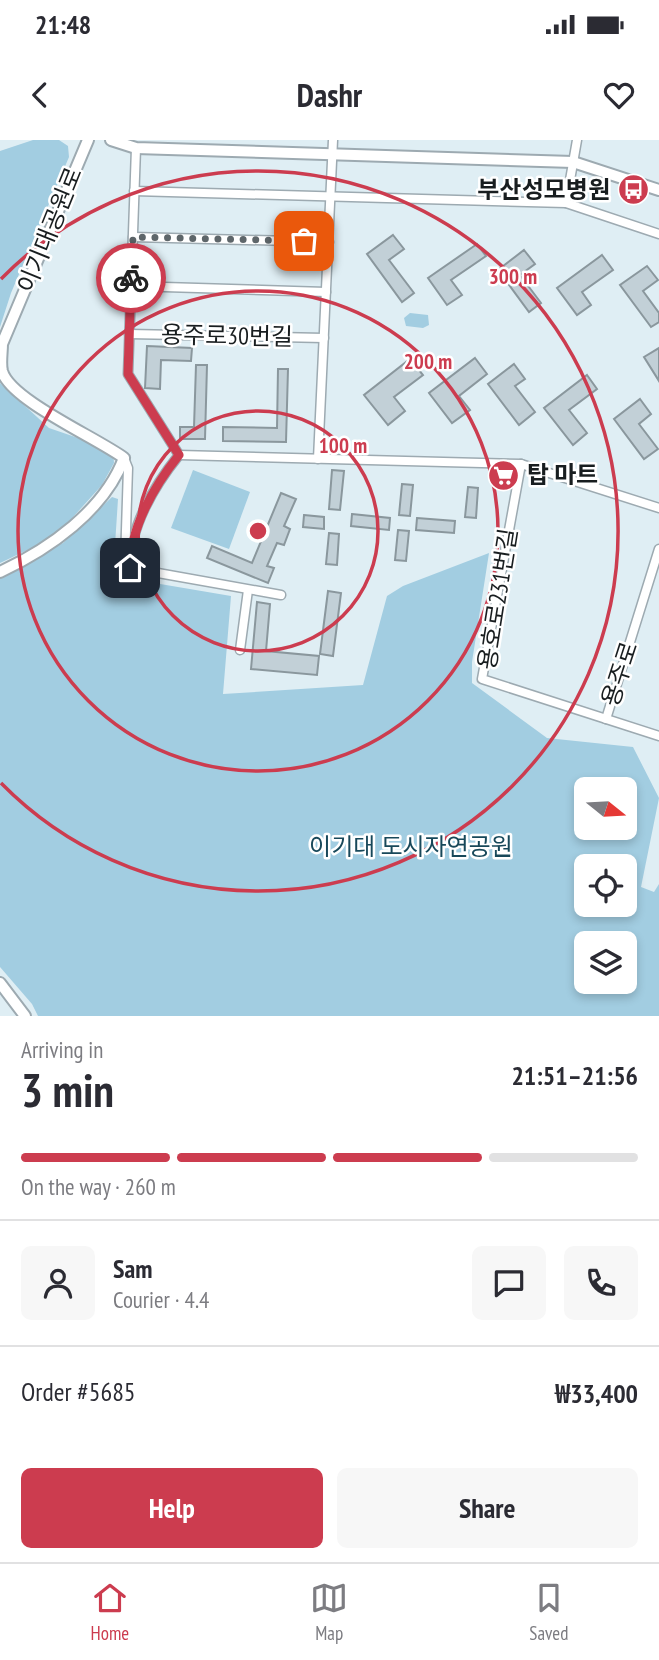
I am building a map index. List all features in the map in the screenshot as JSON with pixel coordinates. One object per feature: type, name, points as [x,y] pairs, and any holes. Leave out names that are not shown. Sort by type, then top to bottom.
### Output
[{"type":"street","name":"이기대공원로","points":[[89,140],[2,344],[2,372],[19,395],[102,441],[124,458]]},
{"type":"street","points":[[111,140],[136,148],[573,162],[659,190]]},
{"type":"street","points":[[318,459],[333,140]]},
{"type":"street","points":[[566,203],[577,140]]},
{"type":"street","points":[[136,148],[128,374],[179,455]]},
{"type":"street","points":[[134,191],[566,203],[659,234]]},
{"type":"street","points":[[133,237],[329,242]]},
{"type":"street","points":[[131,286],[326,292]]},
{"type":"street","name":"용주로30번길","points":[[129,334],[324,338]]},
{"type":"street","points":[[130,568],[130,555],[145,510],[162,476],[179,455]]},
{"type":"street","points":[[179,455],[521,464],[659,508]]},
{"type":"street","points":[[124,458],[128,468],[125,563],[130,568],[281,595]]},
{"type":"street","points":[[0,572],[60,538],[117,477],[124,458]]},
{"type":"street","name":"용호로231번길","points":[[521,464],[482,678],[659,736]]},
{"type":"street","name":"용주로","points":[[606,719],[659,549]]},
{"type":"street","points":[[649,582],[659,585]]},
{"type":"street","points":[[240,650],[247,590]]},
{"type":"street","points":[[0,983],[25,1016]]},
{"type":"green space","points":[[33,140],[59,140],[68,146],[69,157],[11,293],[0,327],[0,151]]},
{"type":"green space","points":[[410,313],[428,315],[429,325],[423,328],[406,326],[404,318]]},
{"type":"green space","points":[[0,383],[49,428],[113,450],[114,463],[102,485],[55,537],[0,563]]},
{"type":"green space","points":[[193,470],[250,492],[229,549],[171,528]]},
{"type":"green space","name":"이기대 도시자연공원","points":[[112,497],[118,499],[113,576],[231,596],[223,694],[363,685],[387,596],[403,586],[489,553],[472,662],[472,683],[547,738],[633,747],[659,798],[641,887],[654,892],[659,884],[659,1016],[38,1016],[32,1004],[0,967],[0,575],[63,543]]},
{"type":"building","points":[[393,235],[404,249],[389,260],[414,293],[402,302],[367,254]]},
{"type":"building","points":[[477,244],[486,256],[451,280],[462,295],[447,305],[428,278]]},
{"type":"building","points":[[524,250],[535,264],[520,275],[541,303],[529,312],[498,270]]},
{"type":"building","points":[[602,255],[613,270],[582,292],[591,305],[577,315],[557,288]]},
{"type":"building","points":[[647,266],[658,280],[643,291],[659,313],[659,322],[651,327],[620,285]]},
{"type":"building","points":[[147,346],[192,348],[191,361],[161,360],[160,389],[145,388]]},
{"type":"building","points":[[659,348],[659,381],[644,357]]},
{"type":"building","points":[[475,358],[487,374],[459,396],[470,410],[452,423],[429,393]]},
{"type":"building","points":[[410,359],[423,375],[394,397],[405,411],[388,425],[364,395]]},
{"type":"building","points":[[514,364],[525,379],[515,386],[535,412],[519,425],[488,384]]},
{"type":"building","points":[[196,365],[207,365],[205,439],[180,439],[180,427],[194,427]]},
{"type":"building","points":[[278,369],[288,369],[286,442],[223,441],[223,427],[277,428]]},
{"type":"building","points":[[587,375],[597,389],[569,410],[587,433],[573,445],[544,408]]},
{"type":"building","points":[[640,399],[651,414],[639,424],[658,449],[644,459],[614,419]]},
{"type":"building","points":[[332,470],[344,471],[340,510],[329,509]]},
{"type":"building","points":[[402,484],[413,485],[410,516],[399,515]]},
{"type":"building","points":[[468,487],[478,488],[476,518],[465,517]]},
{"type":"building","points":[[281,493],[296,499],[284,526],[290,529],[284,545],[277,543],[267,566],[274,568],[268,583],[207,558],[212,546],[252,563]]},
{"type":"building","points":[[352,514],[390,518],[389,530],[351,526]]},
{"type":"building","points":[[304,515],[324,517],[324,529],[303,527]]},
{"type":"building","points":[[417,518],[455,521],[454,533],[416,530]]},
{"type":"building","points":[[398,530],[409,531],[406,561],[395,560]]},
{"type":"building","points":[[329,533],[339,534],[337,565],[326,564]]},
{"type":"building","points":[[328,591],[341,593],[333,656],[320,654]]},
{"type":"building","points":[[257,602],[270,604],[266,651],[319,656],[317,675],[251,669]]},
{"type":"way so far","points":[[131,278],[133,237],[304,241]]},
{"type":"place","name":"부산성모병원","points":[[633,190]]},
{"type":"place","name":"탑 마트","points":[[504,475]]},
{"type":"route","points":[[130,568],[130,555],[145,510],[162,476],[179,455],[128,374],[131,278]]}]
